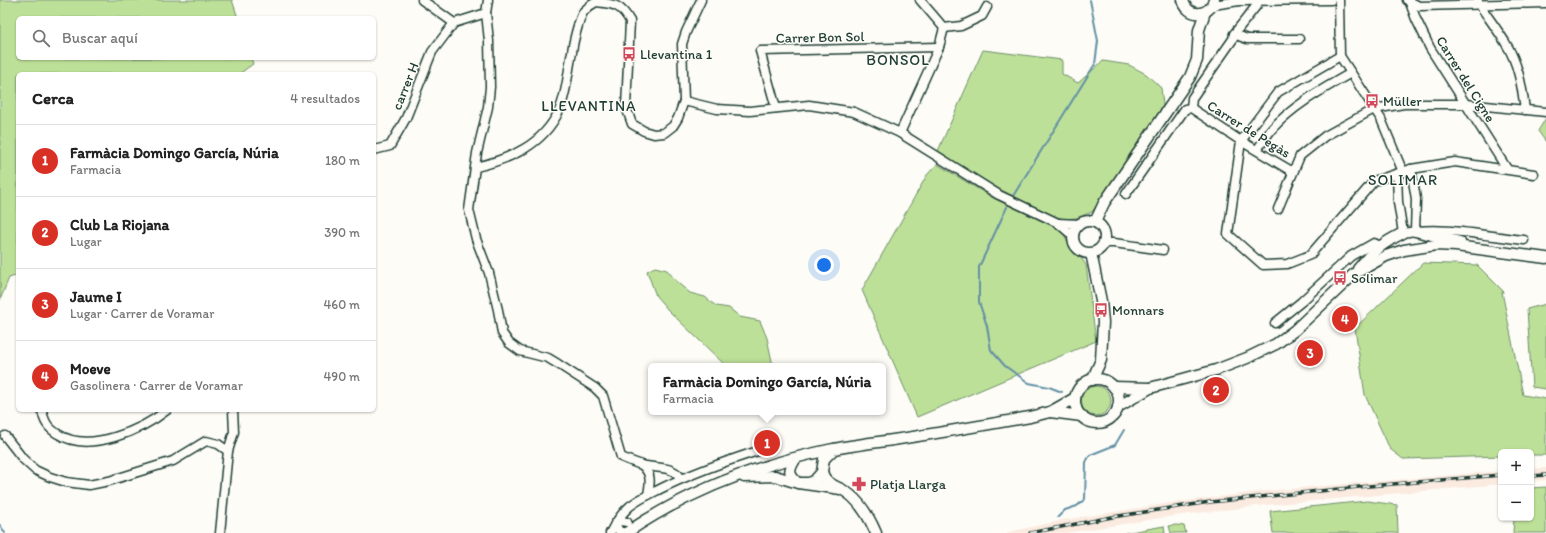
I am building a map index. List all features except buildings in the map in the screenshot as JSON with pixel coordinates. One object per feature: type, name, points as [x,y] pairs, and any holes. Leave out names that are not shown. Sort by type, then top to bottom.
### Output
[{"type":"street","points":[[422,0],[454,23],[486,13]]},
{"type":"street","points":[[488,0],[486,13],[489,41],[490,87],[488,107],[477,153],[470,210],[476,239],[488,273],[498,310],[502,333],[510,343],[520,351],[548,358],[594,388],[603,396],[621,457],[643,466],[673,470],[681,478]]},
{"type":"street","points":[[476,167],[495,163],[513,156],[530,145],[550,127],[559,110],[566,87],[574,42],[584,11],[596,2],[611,3],[615,5],[624,11],[630,21],[626,107],[632,124],[644,132],[654,134],[664,133],[673,126],[678,118],[684,101],[682,44],[701,0]]},
{"type":"street","points":[[920,0],[944,28]]},
{"type":"street","points":[[1183,0],[1199,30]]},
{"type":"street","points":[[1094,222],[1104,203],[1190,78],[1197,60],[1199,30],[1205,12],[1214,2],[1332,0]]},
{"type":"street","points":[[1339,0],[1340,56],[1381,119],[1416,199],[1415,231]]},
{"type":"street","points":[[1408,0],[1419,6],[1478,2],[1546,3]]},
{"type":"street","name":"Carrer del Cigne","points":[[1408,0],[1430,48],[1507,169]]},
{"type":"street","points":[[1126,194],[1185,108],[1192,108],[1192,98],[1233,39],[1234,34],[1257,5],[1258,1]]},
{"type":"street","points":[[1478,2],[1506,43],[1514,61],[1520,76],[1525,110]]},
{"type":"street","points":[[944,28],[961,26],[975,20],[982,16],[987,7]]},
{"type":"street","points":[[1190,11],[1195,13],[1205,12]]},
{"type":"street","name":"carrer H","points":[[376,150],[390,146],[406,118],[432,52],[454,23]]},
{"type":"street","points":[[900,133],[939,47],[944,28]]},
{"type":"street","points":[[1234,34],[1247,39],[1299,39]]},
{"type":"street","name":"Carrer Bon Sol","points":[[776,108],[760,51],[939,47]]},
{"type":"street","points":[[1340,56],[1278,92],[1241,141],[1228,234],[1263,265],[1287,264],[1310,255],[1374,181],[1404,172],[1454,162],[1534,174]]},
{"type":"street","points":[[1257,150],[1272,130],[1290,113],[1316,94],[1351,73]]},
{"type":"street","points":[[684,101],[717,108],[743,111],[809,105],[854,112],[900,133],[999,195],[1058,223],[1072,235]]},
{"type":"street","points":[[1278,209],[1300,156],[1325,136],[1374,109],[1404,104],[1466,104],[1546,112]]},
{"type":"street","name":"Carrer de Pegàs","points":[[1192,108],[1241,141],[1294,172]]},
{"type":"street","points":[[1403,233],[1398,202],[1404,172]]},
{"type":"street","points":[[1058,223],[1079,224],[1089,221],[1094,222],[1103,228],[1105,238],[1104,243],[1099,250],[1086,253],[1077,249],[1074,245],[1072,235],[1079,224]]},
{"type":"street","points":[[1118,407],[1150,388],[1216,370],[1247,358],[1276,344],[1295,330],[1354,274],[1367,257],[1385,242],[1403,233],[1436,230],[1524,240]]},
{"type":"street","points":[[1415,231],[1459,241],[1465,248]]},
{"type":"street","points":[[1104,243],[1163,250]]},
{"type":"street","points":[[1275,323],[1301,302],[1351,256],[1374,243],[1380,246]]},
{"type":"street","points":[[1354,274],[1386,256],[1404,250],[1436,245],[1546,258]]},
{"type":"street","points":[[1091,253],[1101,301],[1103,322],[1101,360],[1092,380]]},
{"type":"street","points":[[1101,360],[1110,384],[1118,393],[1118,407],[1114,415],[1108,420],[1101,422],[1088,420],[1082,416],[1076,406],[1078,389],[1084,383],[1100,379],[1110,384],[1150,388]]},
{"type":"street","points":[[631,524],[621,521],[615,524],[619,531],[626,533],[631,524],[690,496],[761,467],[834,449],[986,425],[1050,412],[1076,398]]},
{"type":"street","points":[[43,412],[46,424],[51,430],[62,437],[78,442],[112,438],[141,427],[164,412]]},
{"type":"street","points":[[220,533],[228,451],[234,432],[233,412]]},
{"type":"street","points":[[1050,412],[1082,416]]},
{"type":"street","points":[[5,436],[23,459],[35,470],[50,477],[76,484],[98,484],[173,461],[206,441],[218,444],[228,451]]},
{"type":"street","points":[[834,449],[824,458],[822,472],[824,478],[828,483],[849,494],[858,503],[876,533]]},
{"type":"street","points":[[610,533],[613,526],[630,505],[648,495],[681,478],[760,450]]},
{"type":"street","points":[[796,458],[791,466],[790,472],[792,478],[798,483],[814,482],[822,472]]},
{"type":"street","points":[[643,466],[647,470],[651,480],[648,495]]},
{"type":"street","points":[[732,478],[775,476],[798,483],[841,489]]},
{"type":"street","points":[[625,510],[625,520],[631,524]]},
{"type":"shaded area","points":[[1546,468],[1546,480],[1534,481],[1534,469]]},
{"type":"shaded area","points":[[1498,471],[1498,484],[1266,505],[1173,516],[1065,533],[1005,533],[1063,520],[1171,503],[1265,491]]},
{"type":"green space","points":[[0,0],[232,0],[237,16],[16,16],[16,60],[252,60],[253,64],[242,72],[16,72],[16,276],[9,278],[0,300]]},
{"type":"green space","points":[[983,50],[1062,60],[1062,74],[1078,83],[1103,61],[1129,65],[1146,74],[1161,88],[1164,113],[1092,212],[1076,218],[1064,219],[1056,217],[1001,190],[937,153]]},
{"type":"green space","points":[[1546,118],[1546,142],[1538,131]]},
{"type":"green space","points":[[937,164],[993,198],[1059,229],[1064,234],[1072,251],[1082,259],[1086,265],[1096,341],[917,417],[862,290],[927,175]]},
{"type":"green space","points":[[1423,263],[1477,265],[1504,292],[1502,292],[1523,395],[1546,399],[1546,455],[1534,455],[1534,449],[1498,449],[1498,456],[1403,459],[1390,449],[1365,395],[1355,328]]},
{"type":"green space","points":[[655,267],[667,270],[679,284],[690,293],[705,297],[716,306],[729,308],[740,317],[760,321],[767,338],[772,363],[723,363],[668,310],[656,296],[647,271]]},
{"type":"green space","points":[[1546,304],[1546,389],[1532,387],[1527,309]]},
{"type":"green space","points":[[1096,386],[1106,391],[1111,401],[1106,411],[1096,416],[1086,411],[1081,401],[1086,391]]},
{"type":"green space","points":[[1546,487],[1546,533],[1513,533],[1514,521],[1534,521],[1534,488]]},
{"type":"green space","points":[[1367,501],[1397,505],[1398,533],[1273,533],[1270,511]]},
{"type":"green space","points":[[1164,526],[1165,533],[1125,533]]},
{"type":"green space","points":[[1169,526],[1184,526],[1186,533],[1171,533]]},
{"type":"waterway","points":[[1013,196],[1095,64],[1098,41],[1090,0]]},
{"type":"waterway","points":[[1007,207],[979,267],[979,302],[987,326],[991,350],[1005,366],[1029,383],[1049,387],[1062,392]]},
{"type":"waterway","points":[[1058,517],[1065,510],[1077,506],[1085,499],[1086,462],[1090,455],[1115,445],[1124,430]]},
{"type":"waterway","points":[[0,525],[5,533]]},
{"type":"railway","points":[[1030,533],[1112,517],[1210,502],[1369,486],[1498,475]]},
{"type":"railway","points":[[1534,476],[1546,475]]},
{"type":"place","name":"Llevantina 1","points":[[629,54]]},
{"type":"place","name":"Müller","points":[[1372,101]]},
{"type":"place","name":"Solimar","points":[[1340,278]]},
{"type":"place","name":"Monnars","points":[[1101,310]]},
{"type":"place","name":"Moeve","points":[[1345,319]]},
{"type":"place","name":"Jaume I","points":[[1310,353]]},
{"type":"place","name":"Club La Riojana","points":[[1216,390]]},
{"type":"place","name":"Farmàcia Domingo García, Núria","points":[[767,443]]},
{"type":"place","name":"Platja Llarga","points":[[859,484]]},
{"type":"district","name":"BONSOL","points":[[898,60]]},
{"type":"district","name":"LLEVANTINA","points":[[589,106]]},
{"type":"district","name":"SOLIMAR","points":[[1403,180]]}]
